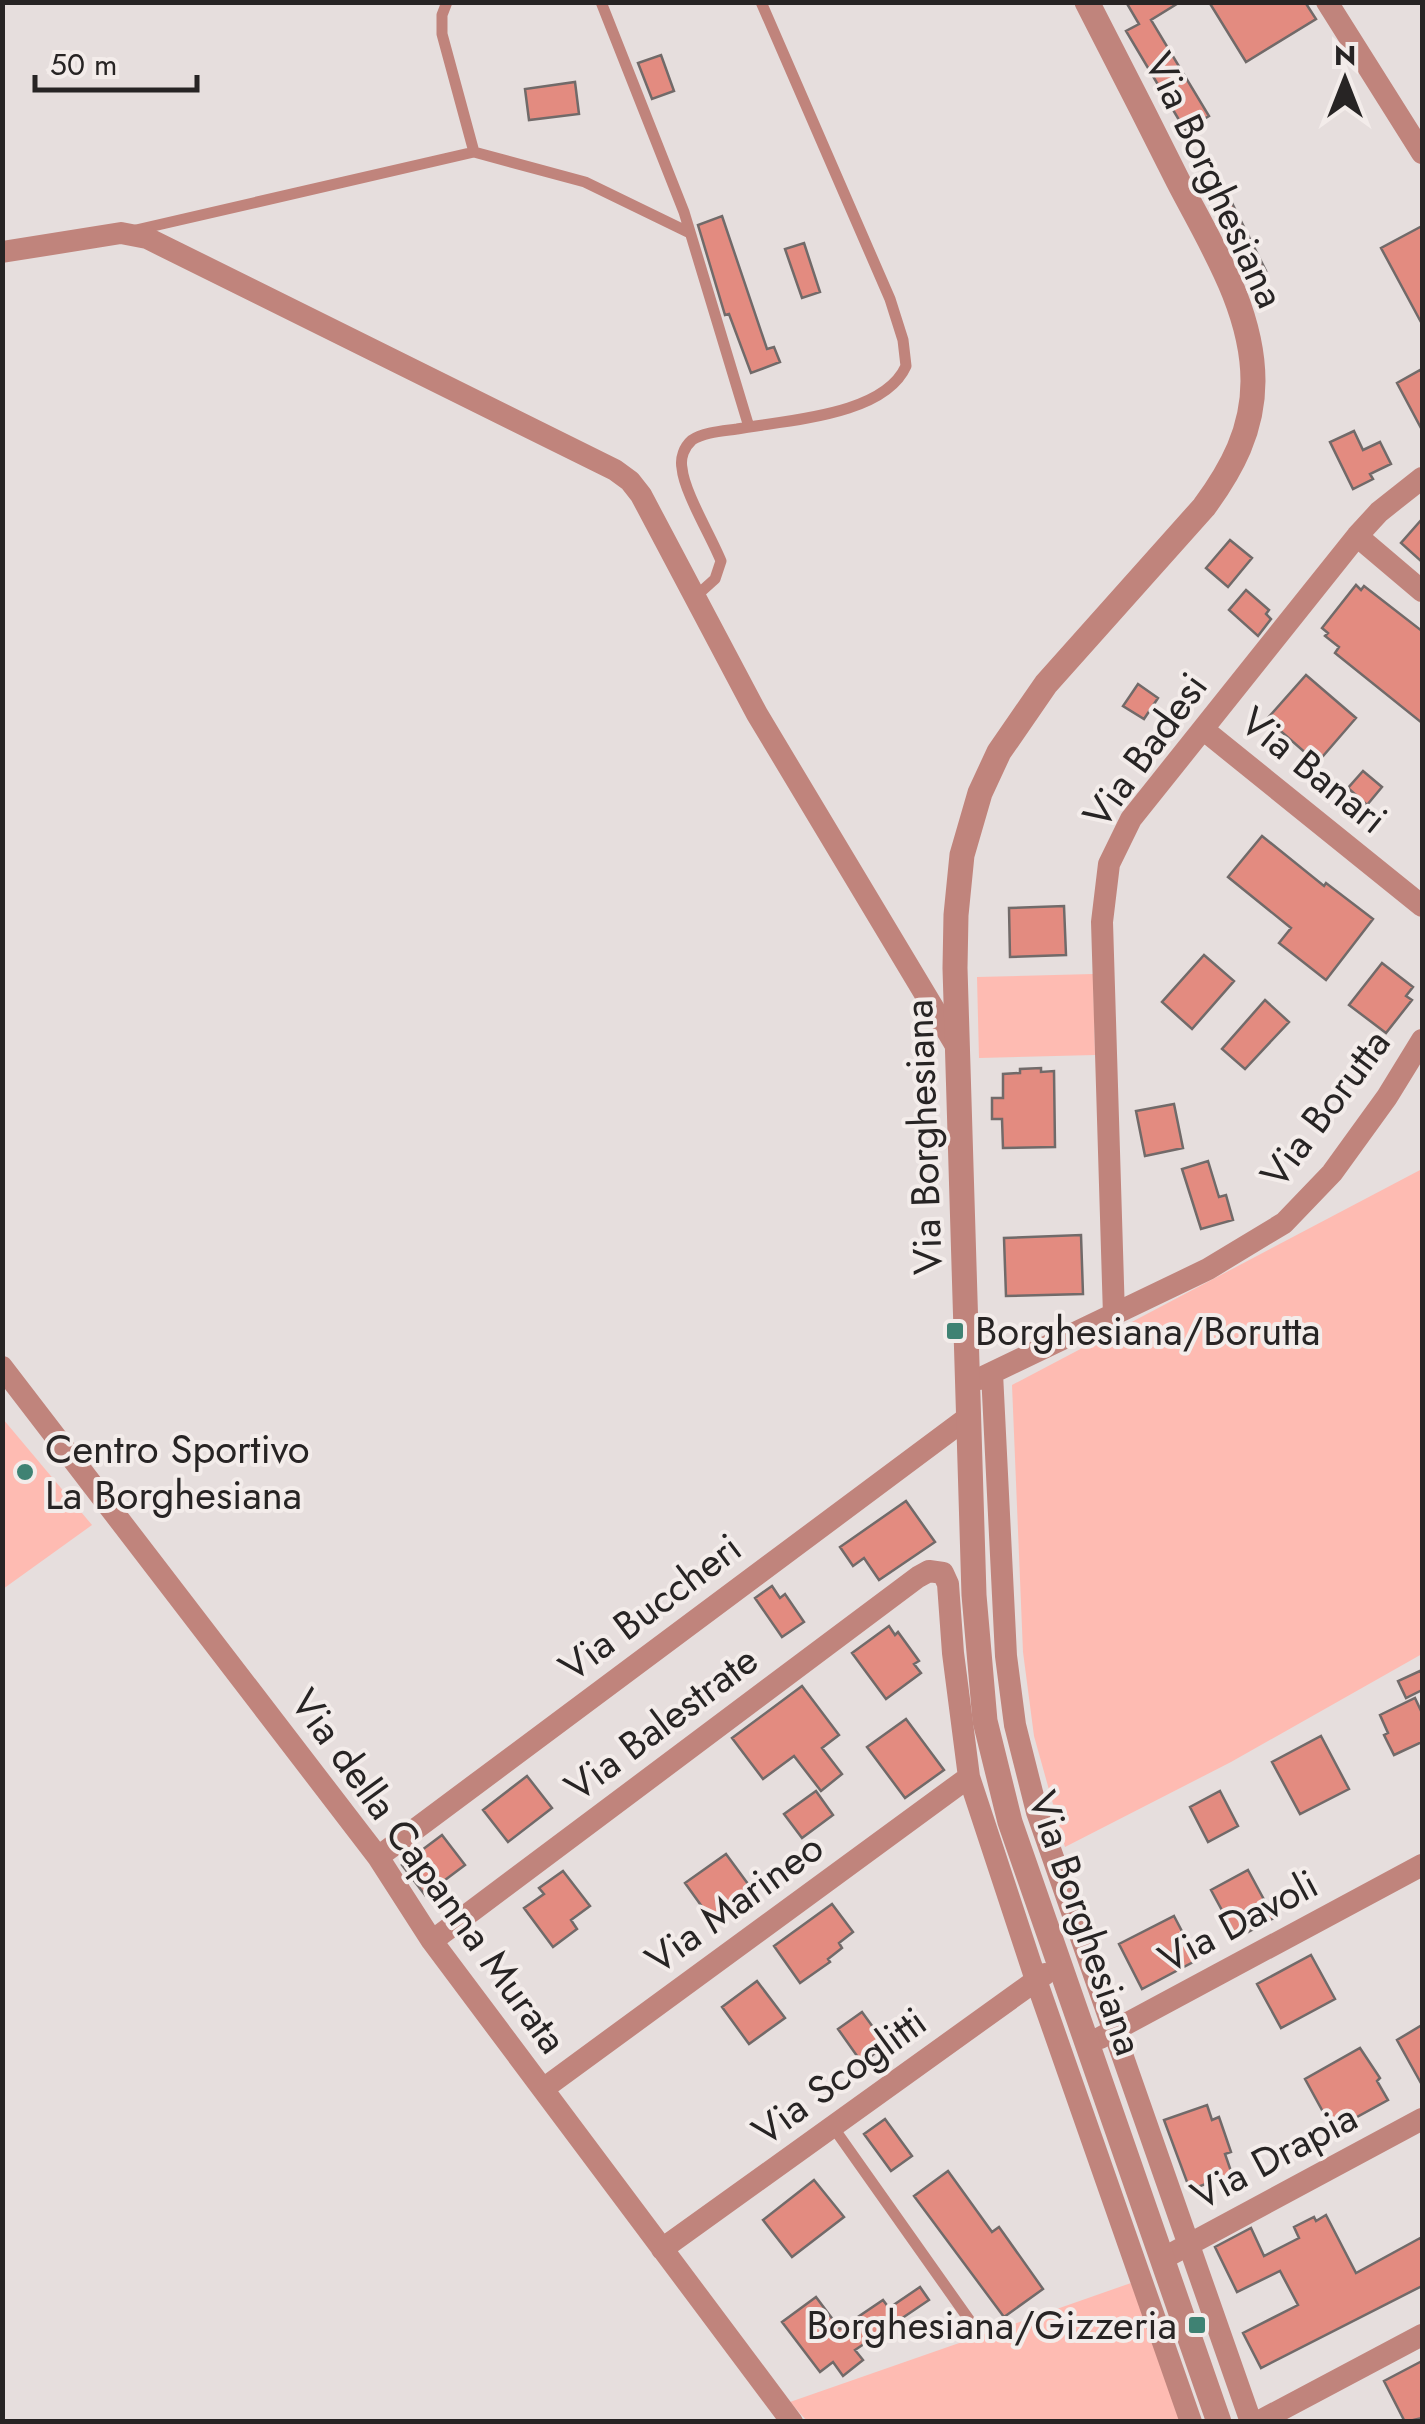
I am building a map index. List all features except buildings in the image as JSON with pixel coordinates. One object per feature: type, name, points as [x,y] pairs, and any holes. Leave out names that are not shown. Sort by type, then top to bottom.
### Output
[{"type":"street","name":"Via Borghesiana","points":[[1088,2],[1231,286],[1250,345],[1252,402],[1242,443],[1204,508],[1036,697],[1007,738],[985,780],[965,844],[957,898],[954,968],[974,1595],[984,1710],[1010,1822],[1219,2422]]},
{"type":"street","points":[[1327,2],[1422,153]]},
{"type":"street","points":[[2,252],[121,233],[154,241],[615,470],[630,481],[641,494],[757,714],[958,1048]]},
{"type":"street","name":"Via Badesi","points":[[1114,1316],[1102,922],[1109,864],[1131,819],[1358,536],[1380,512],[1422,478]]},
{"type":"street","points":[[1358,536],[1422,591]]},
{"type":"street","name":"Via Banari","points":[[1204,730],[1422,906]]},
{"type":"street","name":"Via Borutta","points":[[967,1384],[1227,1260],[1284,1222],[1327,1179],[1387,1098],[1422,1040]]},
{"type":"street","points":[[1387,1098],[1422,1074]]},
{"type":"street","name":"Via della Capanna Murata","points":[[2,1367],[378,1857],[432,1941],[792,2422]]},
{"type":"street","name":"Via Borghesiana","points":[[992,1373],[1006,1656],[1015,1725],[1037,1812],[1112,2031],[1254,2422]]},
{"type":"street","name":"Via Buccheri","points":[[378,1857],[967,1418]]},
{"type":"street","name":"Via Borghesiana","points":[[938,1570],[948,1584],[969,1776],[1191,2422]]},
{"type":"street","name":"Via Balestrate","points":[[432,1941],[918,1578],[938,1570]]},
{"type":"street","name":"Via Marineo","points":[[543,2089],[969,1776]]},
{"type":"street","points":[[1010,1822],[1037,1812]]},
{"type":"street","name":"Via Davoli","points":[[1088,2044],[1422,1865]]},
{"type":"street","name":"Via Scoglitti","points":[[662,2249],[1059,1964]]},
{"type":"street","name":"Via Drapia","points":[[1162,2259],[1422,2119]]},
{"type":"street","points":[[1254,2422],[1422,2335]]},
{"type":"lane","points":[[447,2],[442,34],[474,152]]},
{"type":"lane","points":[[601,2],[670,172],[749,427]]},
{"type":"lane","points":[[695,597],[715,579],[721,561],[685,480],[682,456],[689,444],[700,436],[833,412],[874,398],[896,384],[906,360],[890,299],[761,2]]},
{"type":"lane","points":[[121,233],[474,152],[585,182],[690,232]]},
{"type":"lane","points":[[833,2126],[975,2328]]},
{"type":"shaded area","points":[[1093,974],[1095,1055],[979,1058],[977,977]]},
{"type":"shaded area","points":[[1422,1169],[1422,1654],[1231,1762],[1065,1847],[1034,1736],[1023,1652],[1012,1385]]},
{"type":"shaded area","name":"Centro Sportivo La Borghesiana","points":[[3,1419],[92,1525],[2,1589]]},
{"type":"shaded area","points":[[1131,2283],[1181,2421],[807,2421],[790,2402]]},
{"type":"place","name":"Borghesiana/Borutta","points":[[955,1331]]},
{"type":"place","name":"Centro Sportivo La Borghesiana","points":[[25,1472]]},
{"type":"place","name":"Borghesiana/Gizzeria","points":[[1197,2325]]}]
